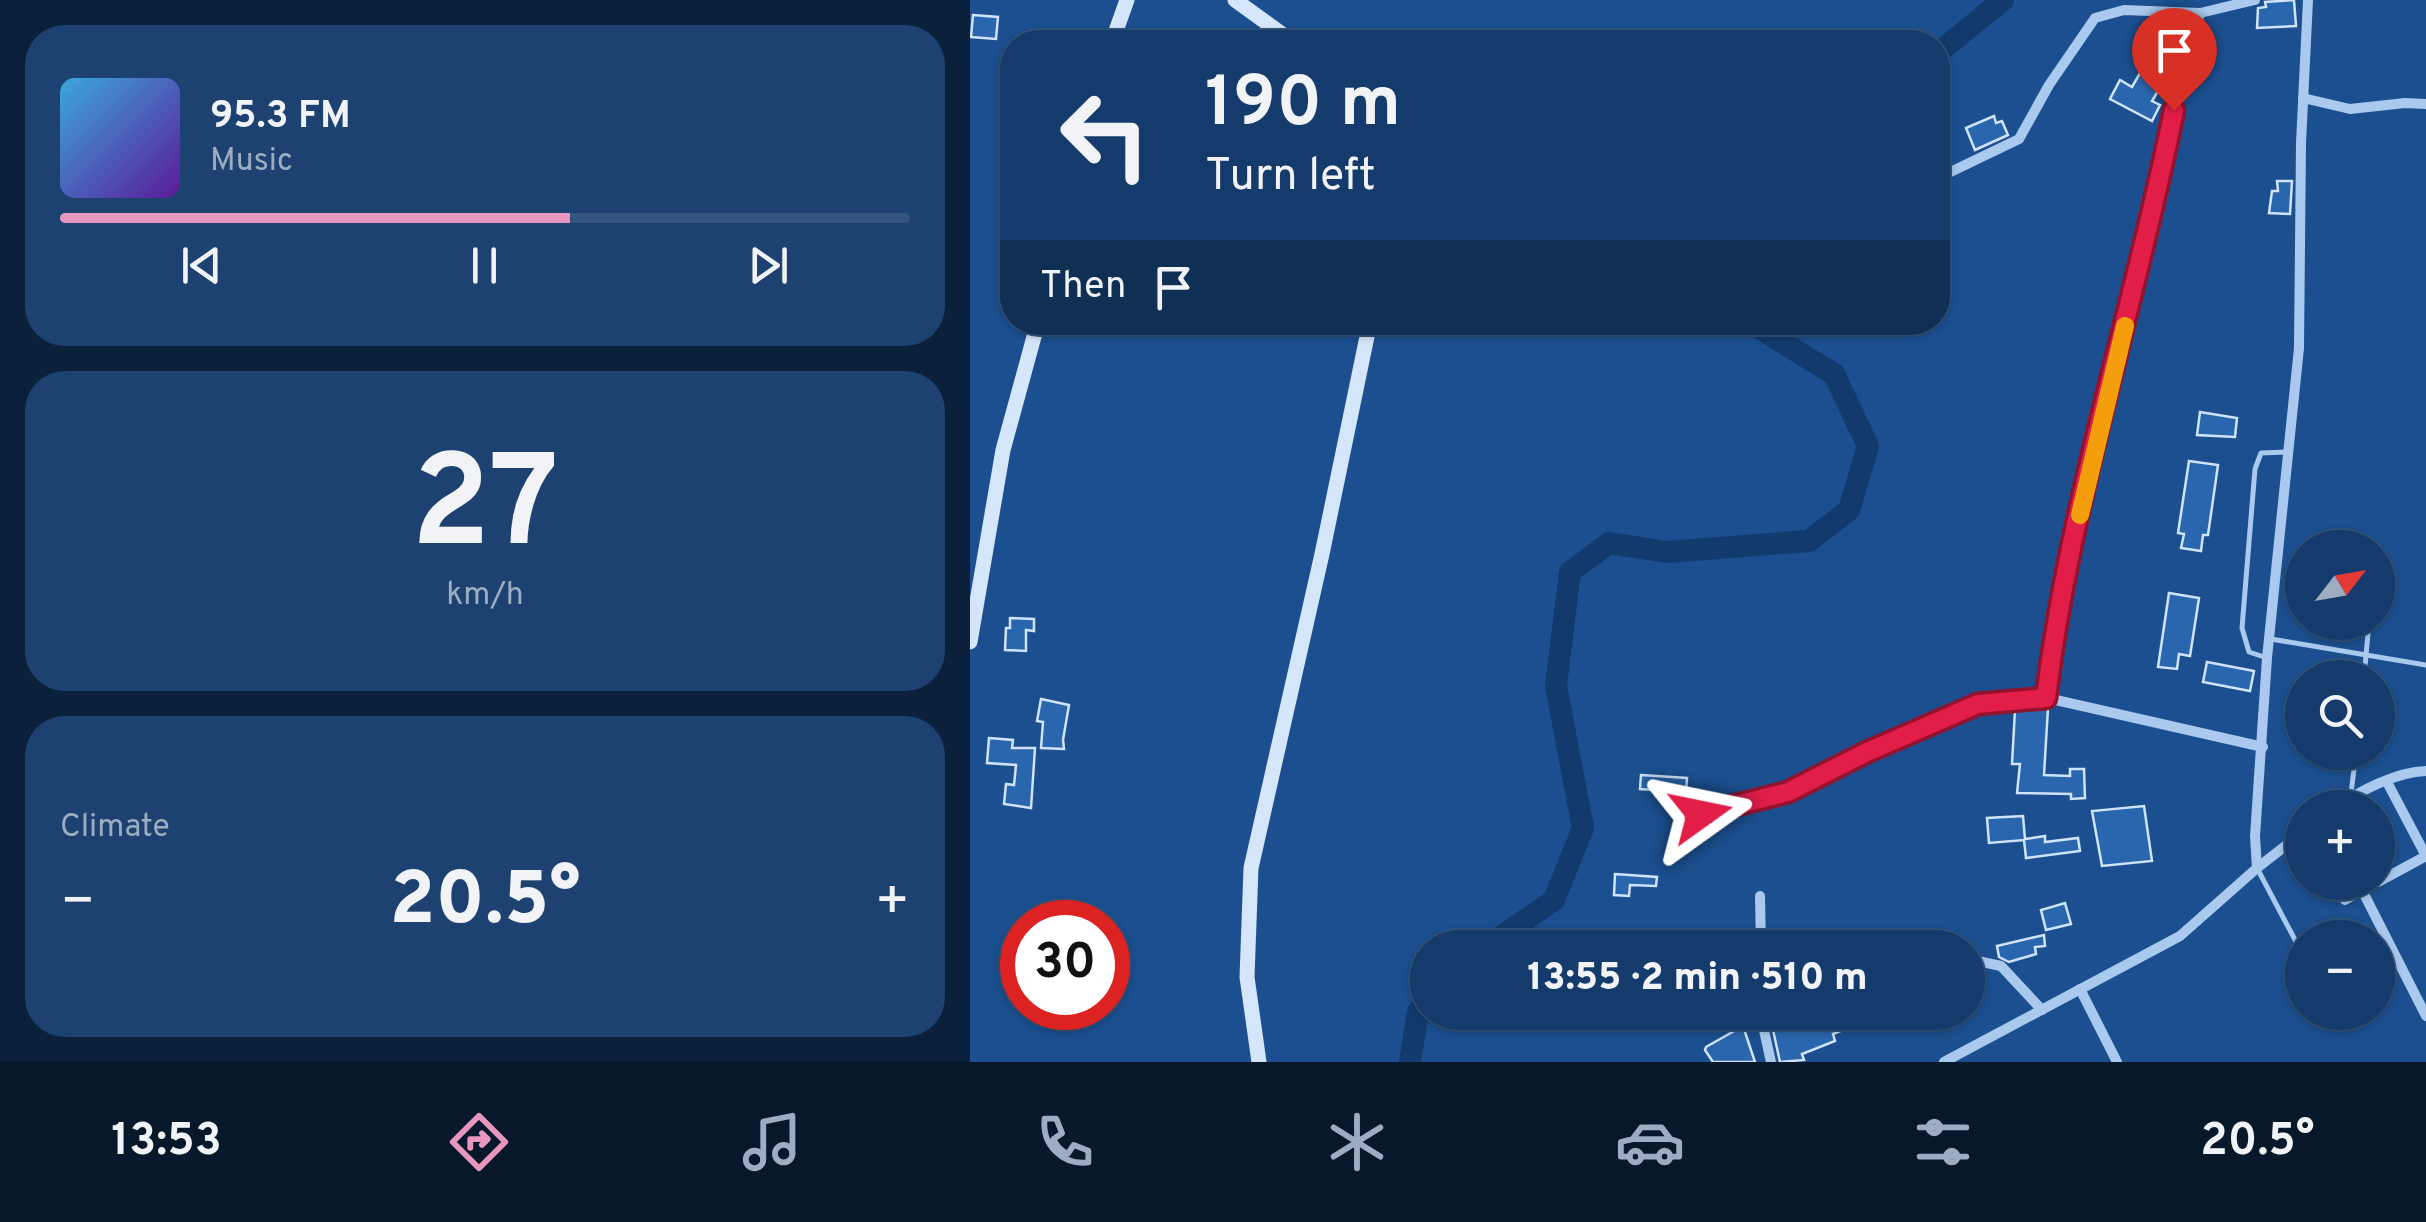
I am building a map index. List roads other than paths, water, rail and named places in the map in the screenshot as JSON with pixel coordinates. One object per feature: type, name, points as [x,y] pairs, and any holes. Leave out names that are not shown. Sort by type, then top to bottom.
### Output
[{"type":"main road","points":[[1116,30],[1127,0]]},
{"type":"main road","points":[[1235,0],[1276,30]]},
{"type":"main road","points":[[970,642],[1004,450],[1035,335]]},
{"type":"main road","points":[[1259,1062],[1247,977],[1251,868],[1367,335]]},
{"type":"street","points":[[1950,172],[2019,139],[2049,85],[2095,18],[2124,10],[2200,12],[2255,0]]},
{"type":"street","points":[[2257,868],[2267,658],[2299,348],[2308,0]]},
{"type":"street","points":[[2046,698],[2054,638],[2099,427],[2153,219],[2182,74],[2200,12]]},
{"type":"street","points":[[2304,98],[2350,109],[2426,104]]},
{"type":"street","points":[[1701,814],[1788,792],[1867,752],[1978,704],[2046,698],[2263,747]]},
{"type":"street","points":[[2368,790],[2413,772],[2426,771]]},
{"type":"street","points":[[2387,782],[2391,790]]},
{"type":"street","points":[[2395,797],[2426,856],[2395,872]]},
{"type":"street","points":[[1944,1062],[2180,936],[2285,846]]},
{"type":"street","points":[[1760,896],[1761,930]]},
{"type":"street","points":[[2367,900],[2426,1016]]},
{"type":"street","points":[[1985,963],[2000,966],[2042,1010]]},
{"type":"street","points":[[2080,989],[2118,1062]]},
{"type":"street","points":[[1764,1030],[1771,1062]]},
{"type":"lane","points":[[2267,658],[2249,652],[2242,628],[2254,470],[2261,452],[2288,452]]},
{"type":"lane","points":[[2269,638],[2426,665]]},
{"type":"lane","points":[[2365,660],[2367,640]]},
{"type":"lane","points":[[2257,868],[2285,921]]},
{"type":"waterway","points":[[1950,43],[2003,0]]},
{"type":"waterway","points":[[1511,930],[1554,900],[1583,828],[1556,686],[1570,572],[1609,543],[1667,552],[1809,541],[1849,510],[1868,446],[1834,374],[1770,335]]},
{"type":"waterway","points":[[1410,1062],[1415,1030]]}]
